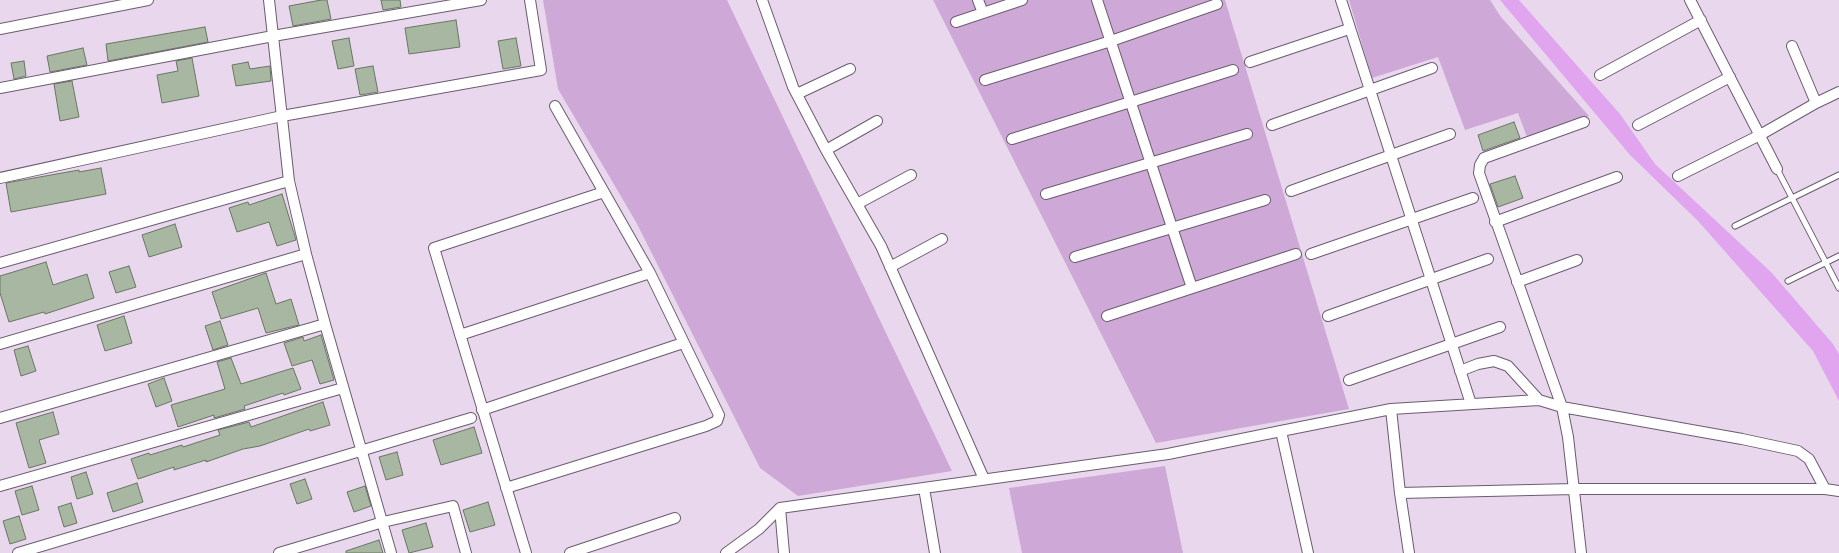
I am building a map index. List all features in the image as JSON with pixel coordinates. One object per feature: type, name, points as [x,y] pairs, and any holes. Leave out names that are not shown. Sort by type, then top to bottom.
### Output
[{"type":"street","points":[[0,29],[148,0]]},
{"type":"street","points":[[269,0],[289,181],[306,254],[325,324],[391,553]]},
{"type":"street","points":[[0,88],[273,36],[482,0]]},
{"type":"street","points":[[0,178],[282,116],[541,70],[530,0]]},
{"type":"street","points":[[762,0],[797,94],[826,150],[881,246],[984,480]]},
{"type":"street","points":[[978,0],[983,13]]},
{"type":"street","points":[[956,22],[1022,0]]},
{"type":"street","points":[[1098,0],[1192,288]]},
{"type":"street","points":[[1341,0],[1349,29],[1471,404]]},
{"type":"street","points":[[1690,0],[1777,170]]},
{"type":"street","points":[[985,80],[1111,41],[1217,4]]},
{"type":"street","points":[[1600,75],[1701,20]]},
{"type":"street","points":[[1250,62],[1349,29]]},
{"type":"street","points":[[1792,46],[1816,103]]},
{"type":"street","points":[[1272,125],[1432,68]]},
{"type":"street","points":[[797,94],[850,69]]},
{"type":"street","points":[[1012,140],[1131,101],[1233,70]]},
{"type":"street","points":[[1638,125],[1730,77]]},
{"type":"street","points":[[1678,176],[1760,135],[1816,103],[1839,92]]},
{"type":"street","points":[[506,488],[706,426],[717,421],[719,415],[650,273],[555,106]]},
{"type":"street","points":[[826,150],[877,122]]},
{"type":"street","points":[[1581,553],[1568,437],[1562,407],[1495,222],[1479,172],[1480,165],[1484,158],[1584,122]]},
{"type":"street","points":[[1046,194],[1247,134]]},
{"type":"street","points":[[1291,191],[1450,134]]},
{"type":"street","points":[[857,204],[911,175]]},
{"type":"street","points":[[1495,222],[1617,178]]},
{"type":"street","points":[[0,263],[289,181]]},
{"type":"street","points":[[526,553],[434,248],[604,192]]},
{"type":"street","points":[[1311,254],[1473,198]]},
{"type":"street","points":[[1075,257],[1265,200]]},
{"type":"street","points":[[890,267],[942,239]]},
{"type":"street","points":[[0,344],[306,254]]},
{"type":"street","points":[[1107,316],[1296,254]]},
{"type":"street","points":[[1328,316],[1488,259]]},
{"type":"street","points":[[1517,282],[1577,260]]},
{"type":"street","points":[[460,335],[650,273]]},
{"type":"street","points":[[0,418],[325,324]]},
{"type":"street","points":[[1349,380],[1500,327]]},
{"type":"street","points":[[482,410],[683,343]]},
{"type":"street","points":[[1460,371],[1478,364],[1494,361],[1508,366],[1539,400]]},
{"type":"street","points":[[0,486],[343,388]]},
{"type":"street","points":[[726,553],[759,529],[780,508],[1168,454],[1391,410],[1539,400],[1562,407],[1742,439],[1798,451],[1809,459],[1825,489]]},
{"type":"street","points":[[1391,410],[1400,493],[1409,553]]},
{"type":"street","points":[[18,553],[472,418]]},
{"type":"street","points":[[1280,431],[1308,553]]},
{"type":"street","points":[[924,488],[935,553]]},
{"type":"street","points":[[1400,493],[1574,489],[1825,489],[1839,491]]},
{"type":"street","points":[[279,553],[383,522],[453,506],[466,553]]},
{"type":"street","points":[[780,508],[784,553]]},
{"type":"street","points":[[570,553],[676,518]]},
{"type":"lane","points":[[1777,170],[1839,288]]},
{"type":"lane","points":[[1735,226],[1839,175]]},
{"type":"lane","points":[[1788,281],[1839,256]]},
{"type":"shaded area","points":[[543,0],[727,0],[952,471],[798,496],[760,468],[636,222],[558,89]]},
{"type":"shaded area","points":[[933,0],[1225,0],[1349,409],[1156,443]]},
{"type":"shaded area","points":[[1349,0],[1490,0],[1501,17],[1589,116],[1527,137],[1518,113],[1465,130],[1438,57],[1372,78]]},
{"type":"shaded area","points":[[1500,0],[1519,0],[1620,114],[1655,164],[1772,273],[1833,344],[1839,354],[1839,401],[1813,351],[1698,221],[1630,155]]},
{"type":"shaded area","points":[[1165,466],[1183,553],[1022,553],[1009,488]]},
{"type":"building","points":[[327,0],[331,19],[293,26],[289,6]]},
{"type":"building","points":[[381,0],[400,0],[401,7],[383,10]]},
{"type":"building","points":[[456,20],[460,47],[409,54],[405,28]]},
{"type":"building","points":[[205,27],[208,42],[108,61],[106,44]]},
{"type":"building","points":[[349,38],[354,66],[338,69],[332,41]]},
{"type":"building","points":[[516,38],[521,66],[503,69],[498,41]]},
{"type":"building","points":[[83,48],[87,65],[50,72],[47,56]]},
{"type":"building","points":[[192,58],[199,96],[162,103],[157,75],[178,71],[176,61]]},
{"type":"building","points":[[24,61],[26,76],[14,79],[11,63]]},
{"type":"building","points":[[248,62],[250,69],[270,66],[271,81],[236,86],[232,65]]},
{"type":"building","points":[[373,66],[378,92],[360,95],[355,69]]},
{"type":"building","points":[[72,81],[79,117],[60,121],[54,84]]},
{"type":"building","points":[[1514,122],[1520,138],[1483,151],[1478,135]]},
{"type":"building","points":[[101,168],[106,194],[11,212],[6,183],[79,170],[79,172]]},
{"type":"building","points":[[1515,176],[1523,198],[1498,207],[1490,184]]},
{"type":"building","points":[[282,194],[296,240],[277,246],[269,222],[237,232],[229,208],[248,202],[249,205]]},
{"type":"building","points":[[175,224],[182,247],[149,257],[142,235]]},
{"type":"building","points":[[46,262],[53,285],[87,274],[94,298],[45,314],[44,312],[9,322],[0,293],[0,276]]},
{"type":"building","points":[[129,266],[136,287],[116,293],[109,272]]},
{"type":"building","points":[[266,273],[276,304],[291,299],[299,325],[266,333],[258,308],[221,319],[212,292]]},
{"type":"building","points":[[124,316],[132,343],[105,351],[97,325]]},
{"type":"building","points":[[220,321],[228,345],[213,350],[205,326]]},
{"type":"building","points":[[321,335],[334,380],[320,384],[312,360],[292,366],[284,343],[303,337],[304,341]]},
{"type":"building","points":[[28,346],[36,371],[21,376],[14,350]]},
{"type":"building","points":[[231,358],[241,384],[293,368],[301,389],[284,395],[283,393],[244,406],[245,409],[214,418],[214,415],[178,427],[171,405],[225,389],[217,362]]},
{"type":"building","points":[[164,378],[172,401],[156,407],[148,384]]},
{"type":"building","points":[[323,402],[330,425],[310,431],[309,429],[260,446],[243,449],[206,462],[206,460],[174,470],[174,467],[138,479],[131,459],[182,445],[183,447],[220,435],[218,430],[249,422],[251,427]]},
{"type":"building","points":[[53,412],[59,434],[39,440],[46,463],[29,468],[16,423]]},
{"type":"building","points":[[474,427],[482,453],[441,465],[433,440]]},
{"type":"building","points":[[397,452],[403,475],[386,480],[379,457]]},
{"type":"building","points":[[86,472],[93,494],[77,499],[71,477]]},
{"type":"building","points":[[305,479],[312,499],[297,504],[290,484]]},
{"type":"building","points":[[137,483],[143,502],[113,512],[107,493]]},
{"type":"building","points":[[32,486],[39,510],[22,515],[15,491]]},
{"type":"building","points":[[365,486],[371,506],[354,512],[347,492]]},
{"type":"building","points":[[488,502],[495,525],[470,532],[463,510]]},
{"type":"building","points":[[71,503],[77,523],[64,527],[58,507]]},
{"type":"building","points":[[19,516],[26,539],[10,544],[3,521]]},
{"type":"building","points":[[426,523],[433,547],[409,553],[402,530]]},
{"type":"building","points":[[379,540],[383,553],[346,553],[346,551]]}]
